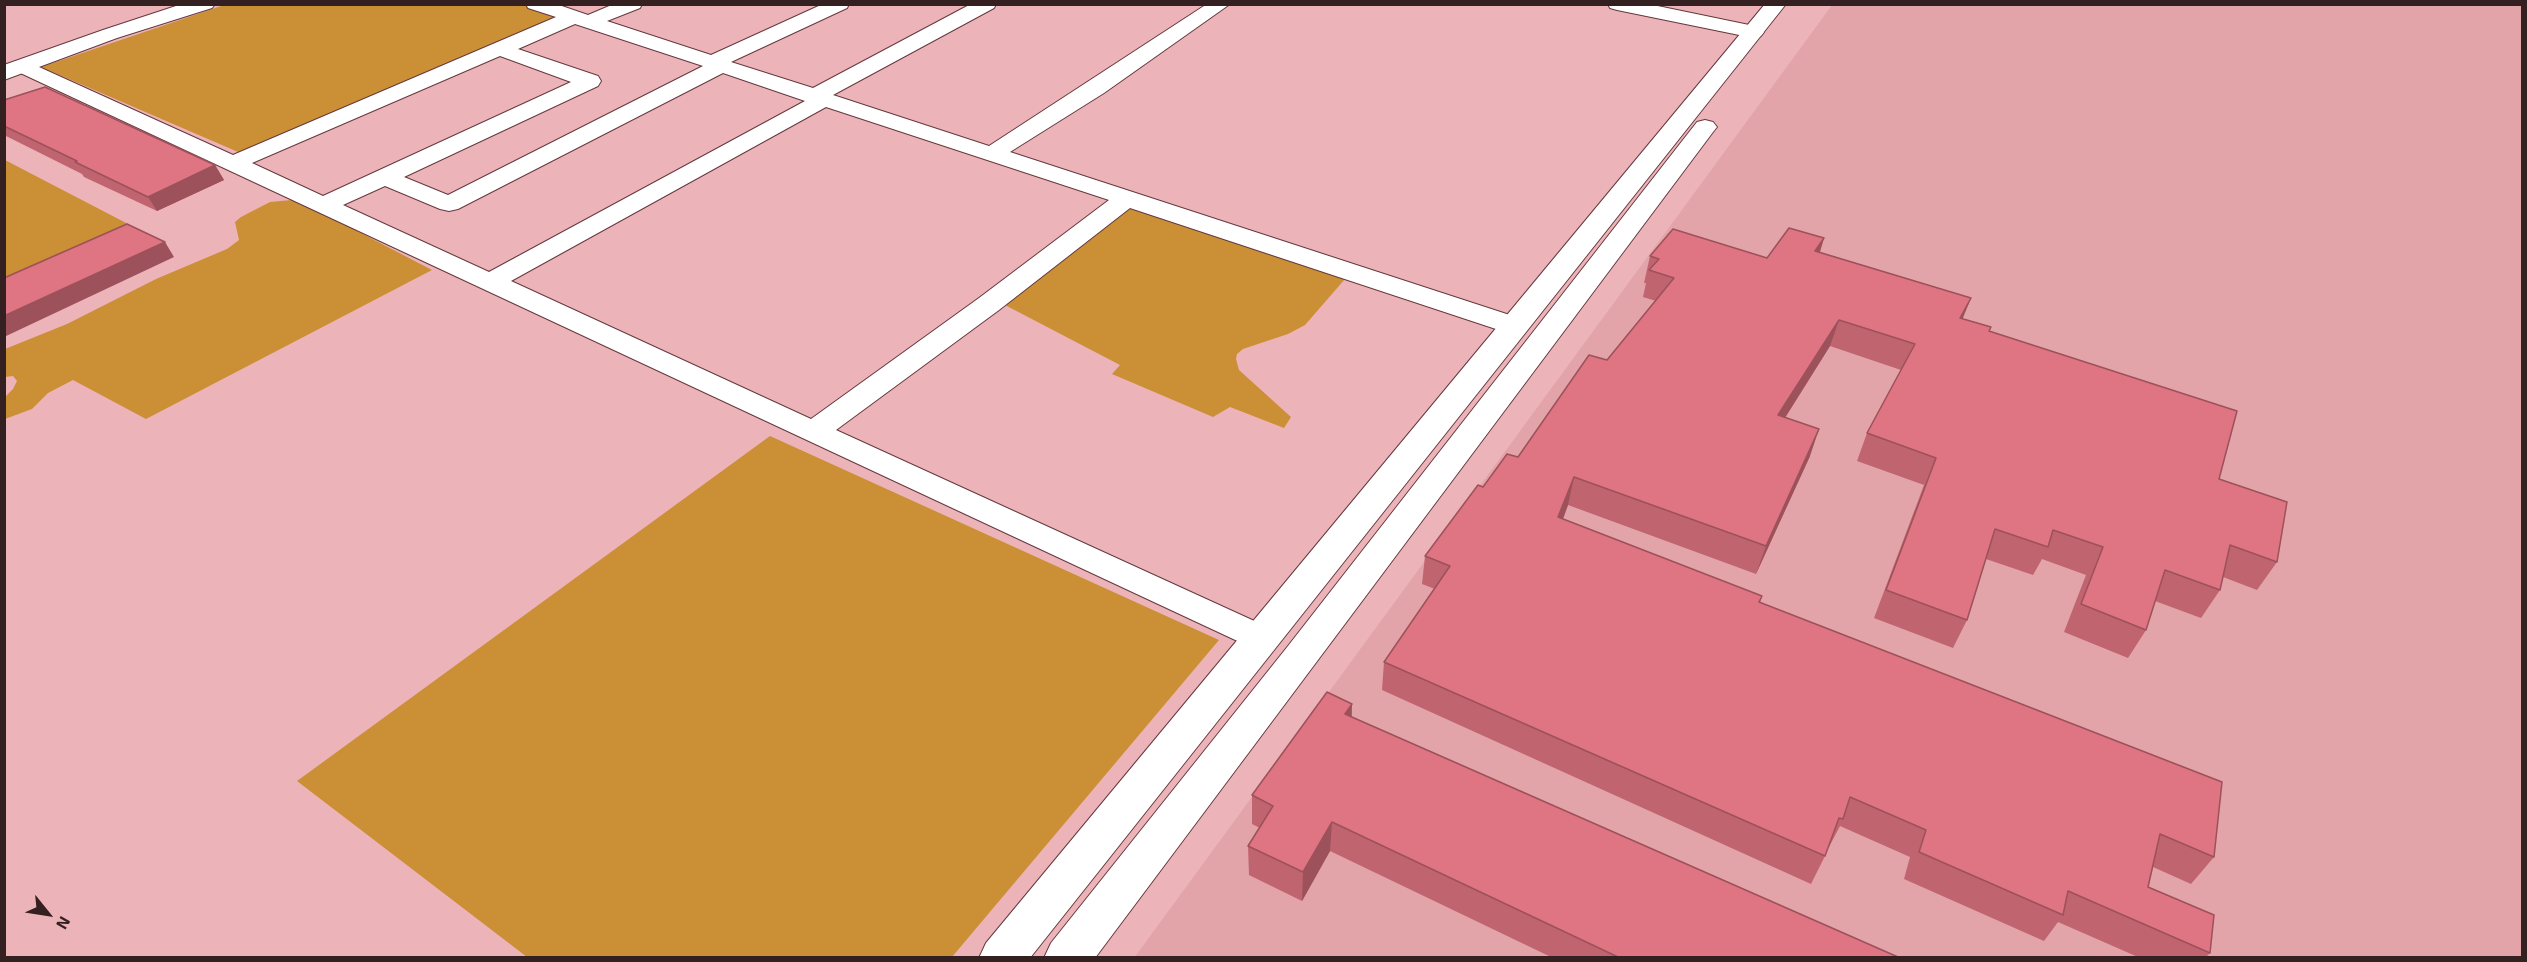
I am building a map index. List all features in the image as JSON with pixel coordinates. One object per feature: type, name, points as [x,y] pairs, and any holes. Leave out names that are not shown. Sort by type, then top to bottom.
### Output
[{"type":"street","points":[[11,61],[171,4]]},
{"type":"street","points":[[11,61],[205,4]]},
{"type":"street","points":[[535,4],[818,99],[1515,326]]},
{"type":"street","points":[[233,163],[500,49],[580,20],[633,4]]},
{"type":"street","points":[[384,177],[449,204],[716,65],[840,4]]},
{"type":"street","points":[[490,282],[987,4]]},
{"type":"street","points":[[990,155],[1096,88],[1221,4]]},
{"type":"street","points":[[1617,4],[1755,32]]},
{"type":"street","points":[[1002,957],[1776,4]]},
{"type":"street","points":[[1066,957],[1301,656],[1800,4]]},
{"type":"street","points":[[324,205],[590,81],[500,49]]},
{"type":"street","points":[[11,61],[1301,656]]},
{"type":"street","points":[[814,432],[989,304],[1126,199]]},
{"type":"shaded area","points":[[522,4],[563,18],[245,155],[41,67],[224,5]]},
{"type":"shaded area","points":[[1832,5],[2522,5],[2522,957],[1134,958]]},
{"type":"shaded area","points":[[5,160],[130,225],[5,280]]},
{"type":"shaded area","points":[[291,200],[334,219],[432,270],[146,419],[73,380],[48,393],[32,409],[5,419],[5,397],[17,381],[13,376],[5,377],[5,349],[67,324],[156,279],[227,249],[239,240],[235,222],[241,217],[270,202]]},
{"type":"shaded area","points":[[1130,208],[1345,279],[1305,325],[1288,334],[1243,349],[1237,354],[1239,370],[1291,417],[1284,428],[1230,407],[1213,417],[1112,374],[1120,365],[1003,304]]},
{"type":"shaded area","points":[[770,436],[1219,640],[952,957],[527,957],[297,781]]},
{"type":"building","points":[[45,87],[215,165],[148,197],[4,126],[4,100]]},
{"type":"building","points":[[127,224],[165,242],[4,316],[4,278]]},
{"type":"building","points":[[1789,228],[1824,238],[1815,251],[1971,298],[1960,318],[1991,327],[1989,331],[2237,411],[2219,479],[2287,502],[2277,562],[2230,545],[2220,590],[2165,570],[2146,630],[2081,604],[2103,547],[2053,530],[2048,547],[1995,529],[1967,620],[1886,590],[1936,458],[1867,433],[1915,344],[1839,320],[1778,415],[1819,429],[1766,546],[1574,477],[1558,517],[1762,596],[1759,602],[2222,782],[2214,857],[2160,834],[2148,887],[2214,915],[2210,953],[2068,891],[2063,915],[1919,852],[1926,830],[1850,797],[1843,819],[1839,818],[1825,856],[1384,662],[1450,566],[1425,556],[1478,485],[1483,487],[1507,454],[1518,457],[1589,355],[1607,360],[1674,278],[1649,270],[1659,259],[1650,256],[1673,229],[1767,258]]},
{"type":"building","points":[[1327,692],[1352,704],[1345,714],[1898,957],[1618,957],[1332,822],[1303,872],[1248,846],[1273,806],[1252,795]]}]
